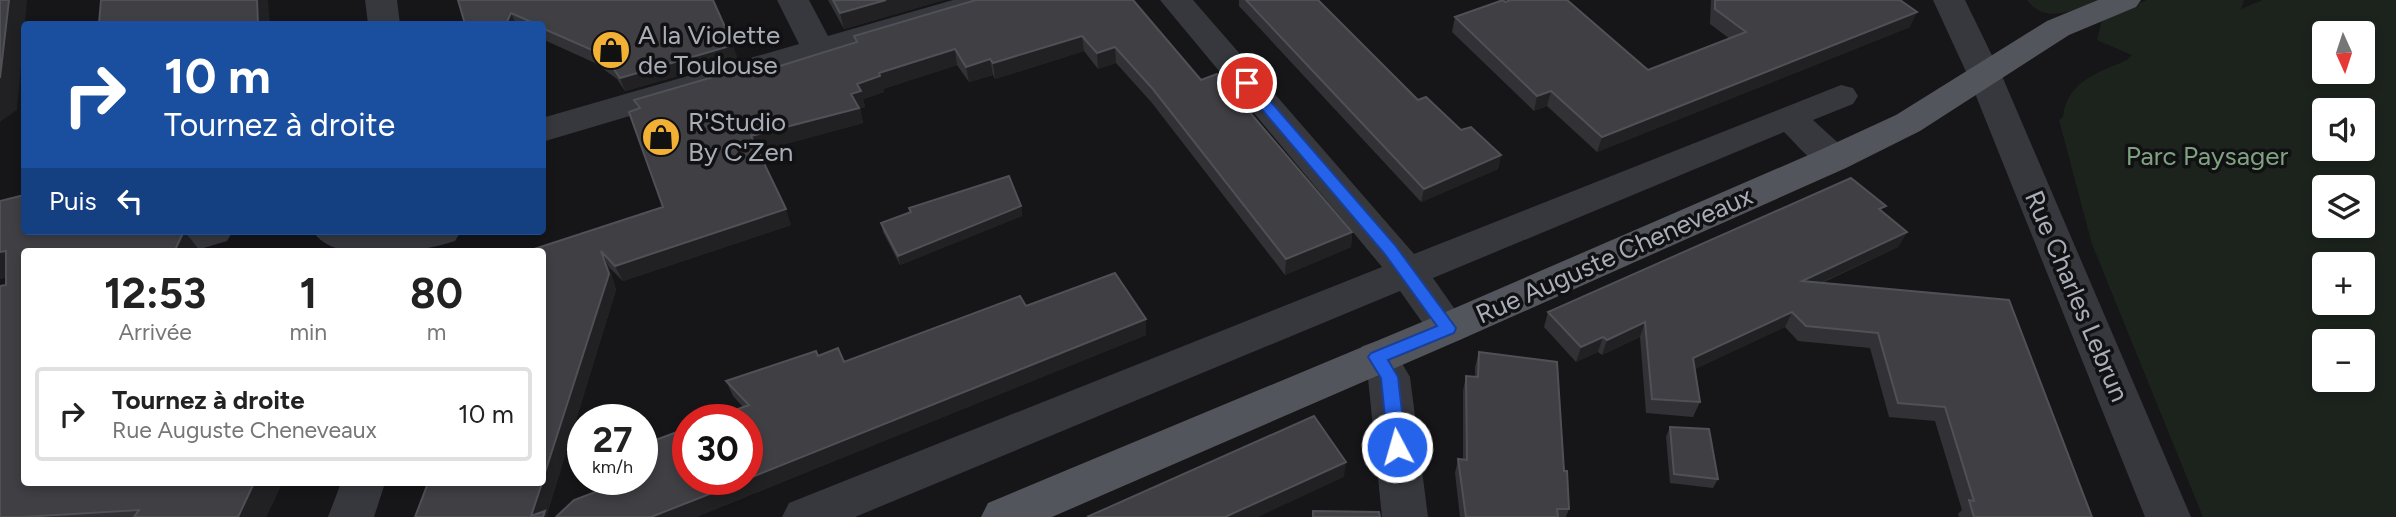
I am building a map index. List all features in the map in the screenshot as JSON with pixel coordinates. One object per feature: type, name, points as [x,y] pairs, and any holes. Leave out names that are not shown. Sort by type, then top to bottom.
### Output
[{"type":"main road","name":"Rue Auguste Cheneveaux","points":[[1004,517],[1448,328],[1833,159],[1899,128],[2058,28],[2125,0]]},
{"type":"street","points":[[381,0],[383,21]]},
{"type":"street","points":[[793,0],[820,51]]},
{"type":"street","points":[[546,129],[820,51],[987,0]]},
{"type":"street","points":[[1176,0],[1407,272],[1448,328]]},
{"type":"street","name":"Rue Charles Lebrun","points":[[1949,0],[1984,76],[2168,517]]},
{"type":"street","points":[[805,517],[1841,96]]},
{"type":"street","points":[[1789,117],[1833,159]]},
{"type":"street","points":[[158,248],[201,235]]},
{"type":"street","points":[[341,235],[359,243],[391,244],[431,240]]},
{"type":"street","points":[[1377,357],[1390,377],[1405,517]]},
{"type":"street","points":[[352,517],[362,486]]},
{"type":"green space","points":[[2027,0],[2098,0],[2070,11],[2051,14],[2034,8]]},
{"type":"green space","name":"Parc Paysager","points":[[2147,0],[2244,0],[2241,9],[2263,0],[2396,0],[2396,517],[2203,517],[2092,244],[2059,120],[2077,87],[2095,74],[2127,60],[2132,55],[2097,40],[2102,19]]},
{"type":"building","points":[[0,0],[9,0],[0,78]]},
{"type":"building","points":[[101,0],[257,0],[258,21],[99,21]]},
{"type":"building","points":[[458,0],[713,0],[733,45],[620,78],[611,65],[590,49],[546,30],[546,21],[529,21],[511,13],[507,21],[464,21]]},
{"type":"building","points":[[833,0],[886,0],[840,13]]},
{"type":"building","points":[[976,0],[1133,0],[1201,80],[1217,74],[1352,232],[1286,259],[1152,88],[1115,47],[1097,53],[1082,36],[993,63],[990,59],[966,67],[955,49],[879,73],[880,76],[857,84],[861,91],[851,94],[859,108],[751,136],[786,209],[615,266],[601,251],[609,274],[546,470],[546,248],[537,248],[663,207],[629,112],[640,108],[634,100],[744,68],[748,76],[857,42],[854,36]]},
{"type":"building","points":[[1246,0],[1318,0],[1418,100],[1426,97],[1461,130],[1471,127],[1501,155],[1424,189]]},
{"type":"building","points":[[1503,0],[1567,0],[1648,70],[1746,32],[1715,9],[1715,0],[1900,0],[1917,12],[1602,137],[1551,91],[1537,96],[1455,17]]},
{"type":"building","points":[[1009,176],[1021,206],[898,256],[881,223],[911,212],[909,208]]},
{"type":"building","points":[[1851,178],[1886,206],[1879,209],[1907,232],[1802,281],[2009,300],[2092,517],[1974,517],[1969,500],[1974,501],[1945,407],[1898,403],[1878,333],[1806,326],[1792,312],[1693,358],[1700,402],[1652,399],[1645,322],[1607,340],[1603,337],[1581,347],[1548,312]]},
{"type":"building","points":[[21,196],[21,235],[182,235],[176,248],[21,248],[21,486],[253,486],[238,517],[134,517],[139,510],[0,517],[0,286],[6,285],[6,251],[0,252],[0,201]]},
{"type":"building","points":[[1115,273],[1146,319],[763,473],[763,404],[748,404],[726,381],[816,351],[818,356],[838,348],[844,362],[1020,296],[1026,306]]},
{"type":"building","points":[[1479,352],[1557,362],[1569,509],[1557,509],[1558,517],[1466,517],[1458,459],[1467,460],[1466,376],[1478,377]]},
{"type":"building","points":[[1314,416],[1346,462],[1225,517],[1087,517]]},
{"type":"building","points":[[1670,427],[1709,429],[1718,479],[1674,474]]},
{"type":"building","points":[[672,434],[672,495],[707,495],[651,517],[556,517],[574,500],[587,495],[658,495],[658,439]]},
{"type":"building","points":[[427,486],[541,486],[531,516],[545,511],[543,517],[415,517]]},
{"type":"building","points":[[1313,511],[1379,512],[1380,517],[1313,517]]},
{"type":"place","name":"A la Violette de Toulouse","points":[[611,50]]},
{"type":"place","name":"R'Studio By C'Zen","points":[[661,137]]},
{"type":"route","points":[[1247,83],[1390,249],[1448,328],[1377,357],[1390,377],[1397,447]]}]
